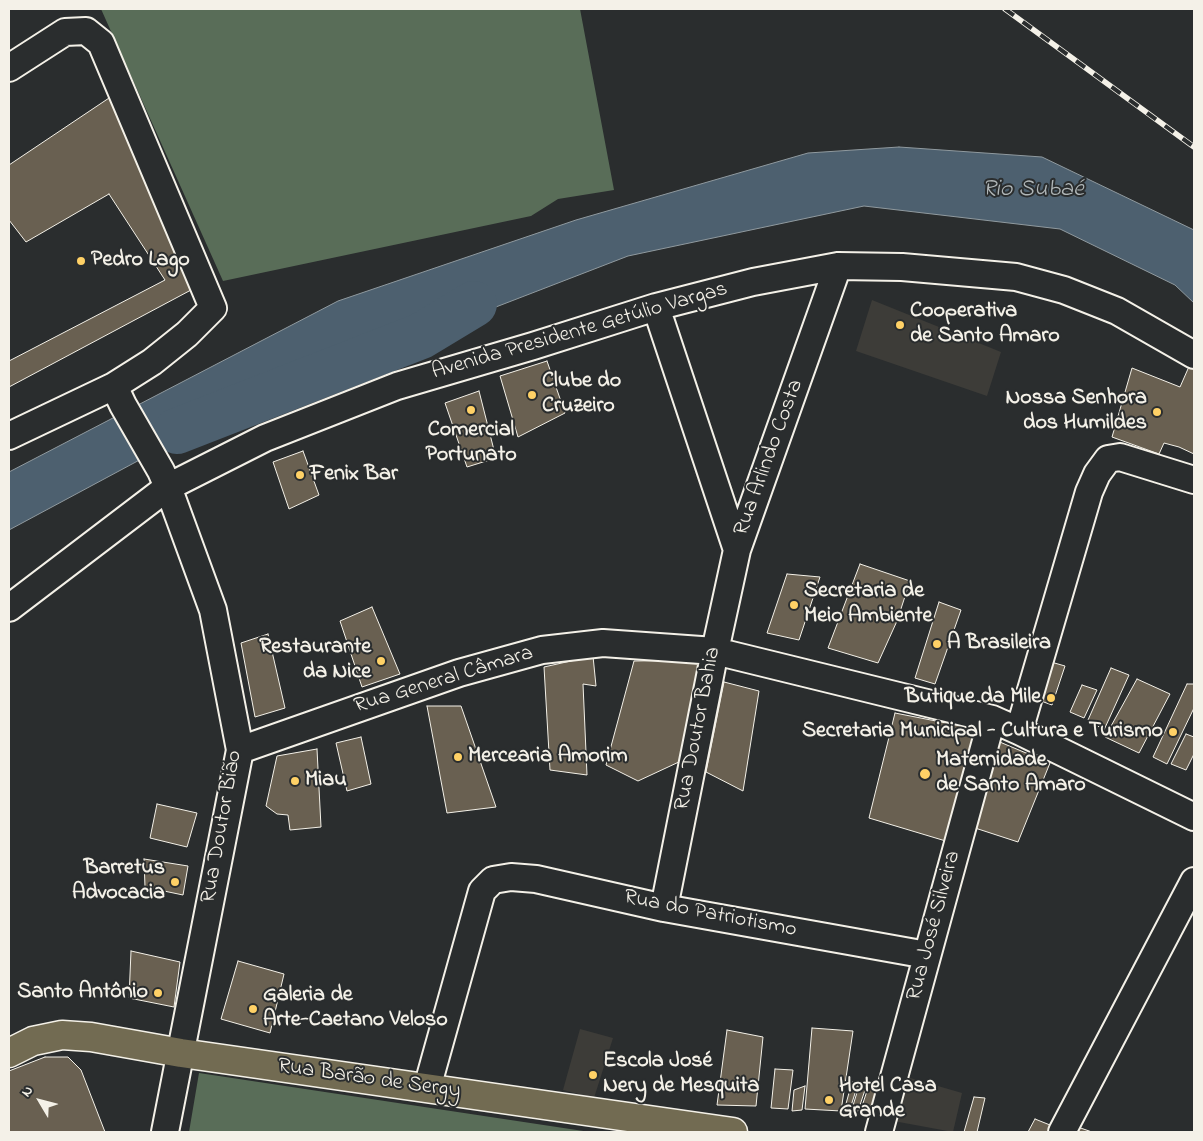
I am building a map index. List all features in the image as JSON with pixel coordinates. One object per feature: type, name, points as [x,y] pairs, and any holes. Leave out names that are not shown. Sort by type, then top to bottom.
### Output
[{"type":"main road","name":"Rua Barão de Sergy","points":[[9,1053],[33,1041],[62,1035],[91,1037],[181,1053],[733,1132]]},
{"type":"street","points":[[9,68],[65,32],[86,31],[101,43],[213,308],[187,334],[159,356],[119,396],[9,436]]},
{"type":"street","name":"Avenida Presidente Getúlio Vargas","points":[[9,608],[165,479],[397,386],[656,307],[753,282],[838,266],[902,267],[1016,277],[1064,290],[1117,311],[1194,355]]},
{"type":"street","name":"Rua Arlindo Costa","points":[[737,550],[838,266]]},
{"type":"street","name":"Rua Arlindo Costa","points":[[656,307],[737,550]]},
{"type":"street","name":"Rua Doutor Bião","points":[[119,396],[165,479],[213,610],[240,750],[165,1132]]},
{"type":"street","points":[[1019,731],[1089,492],[1096,474],[1108,459],[1120,457],[1194,480]]},
{"type":"street","name":"Rua Doutor Bahia","points":[[664,908],[737,550]]},
{"type":"street","name":"Rua General Câmara","points":[[240,750],[459,673],[542,650],[603,643],[715,651],[992,719],[1194,817]]},
{"type":"street","name":"Rua José Silveira","points":[[879,1132],[992,719]]},
{"type":"street","name":"Rua do Patriotismo","points":[[427,1088],[482,891],[493,880],[511,877],[536,879],[664,908],[927,956]]},
{"type":"street","points":[[1062,1132],[1194,881]]},
{"type":"shaded area","name":"Cooperativa de Santo Amaro","points":[[872,300],[1001,352],[987,396],[856,351]]},
{"type":"shaded area","points":[[580,1029],[613,1038],[594,1098],[563,1090]]},
{"type":"shaded area","points":[[900,1075],[962,1093],[953,1132],[888,1120]]},
{"type":"green space","points":[[101,9],[580,9],[614,190],[558,199],[531,216],[223,281]]},
{"type":"green space","points":[[199,1073],[590,1132],[189,1132]]},
{"type":"water","name":"Rio Subaé","points":[[899,147],[1042,157],[1194,230],[1194,303],[1175,285],[1060,229],[864,206],[628,256],[242,405],[9,530],[9,472],[338,301],[576,220],[808,153]]},
{"type":"building","points":[[118,92],[191,290],[9,387],[9,165]]},
{"type":"building","name":"Pedro Lago","points":[[109,194],[165,280],[9,361],[9,220],[26,242]]},
{"type":"building","name":"Clube do Cruzeiro","points":[[547,361],[565,413],[518,437],[500,376]]},
{"type":"building","name":"Nossa Senhora dos Humildes","points":[[1191,362],[1194,364],[1194,454],[1164,443],[1159,454],[1112,437],[1132,368],[1180,387]]},
{"type":"building","points":[[479,391],[496,458],[467,467],[445,403]]},
{"type":"building","points":[[303,451],[319,495],[289,509],[273,462]]},
{"type":"building","points":[[860,564],[910,581],[897,621],[878,663],[828,648]]},
{"type":"building","name":"Secretaria de Meio Ambiente","points":[[787,574],[820,577],[799,640],[767,633]]},
{"type":"building","name":"A Brasileira","points":[[939,602],[961,610],[935,684],[915,678]]},
{"type":"building","points":[[372,607],[400,674],[362,687],[340,621]]},
{"type":"building","points":[[268,634],[285,708],[255,717],[241,643]]},
{"type":"building","points":[[593,656],[596,686],[583,684],[587,775],[550,770],[544,667]]},
{"type":"building","points":[[703,660],[681,761],[638,781],[606,765],[634,661]]},
{"type":"building","points":[[1051,662],[1065,666],[1052,705],[1041,701]]},
{"type":"building","points":[[1111,668],[1129,675],[1104,730],[1088,720]]},
{"type":"building","points":[[1137,679],[1170,694],[1139,753],[1105,737]]},
{"type":"building","points":[[724,682],[759,691],[743,791],[706,772]]},
{"type":"building","name":"Secretaria Municipal - Cultura e Turismo","points":[[1187,684],[1194,684],[1194,708],[1167,764],[1153,757]]},
{"type":"building","points":[[1082,685],[1097,690],[1084,718],[1070,712]]},
{"type":"building","name":"Mercearia Amorim","points":[[427,706],[461,706],[496,807],[447,813]]},
{"type":"building","name":"Maternidade de Santo Amaro","points":[[895,713],[982,730],[949,842],[869,818]]},
{"type":"building","points":[[1186,734],[1194,737],[1194,754],[1186,770],[1171,764]]},
{"type":"building","points":[[361,737],[371,784],[347,791],[336,743]]},
{"type":"building","points":[[995,740],[1050,763],[1018,842],[972,827]]},
{"type":"building","name":"Miau","points":[[317,749],[321,827],[290,830],[288,815],[277,814],[266,806],[277,756]]},
{"type":"building","points":[[157,804],[197,813],[187,847],[150,838]]},
{"type":"building","points":[[144,859],[188,866],[183,895],[145,887]]},
{"type":"building","points":[[131,951],[180,962],[174,1007],[129,998]]},
{"type":"building","points":[[238,961],[284,974],[270,1033],[221,1019]]},
{"type":"building","points":[[812,1028],[853,1031],[841,1111],[805,1109]]},
{"type":"building","points":[[727,1030],[763,1037],[756,1106],[717,1105]]},
{"type":"building","points":[[45,1057],[68,1057],[81,1070],[105,1132],[9,1132],[9,1071]]},
{"type":"building","points":[[775,1069],[793,1070],[788,1109],[771,1108]]},
{"type":"building","points":[[852,1082],[858,1084],[849,1112],[844,1111]]},
{"type":"building","points":[[805,1086],[802,1110],[792,1111],[794,1090]]},
{"type":"building","points":[[859,1086],[866,1087],[857,1114],[851,1112]]},
{"type":"building","points":[[868,1088],[880,1091],[871,1117],[859,1115]]},
{"type":"building","points":[[974,1097],[985,1098],[977,1132],[964,1132]]},
{"type":"building","points":[[1035,1119],[1055,1127],[1053,1132],[1028,1132]]},
{"type":"building","points":[[1072,1125],[1092,1132],[1068,1132]]},
{"type":"waterway","points":[[177,431],[421,336],[474,304]]},
{"type":"railway","points":[[1005,9],[1194,147]]},
{"type":"place","name":"Pedro Lago","points":[[81,261]]},
{"type":"place","name":"Cooperativa de Santo Amaro","points":[[900,325]]},
{"type":"place","name":"Clube do Cruzeiro","points":[[532,395]]},
{"type":"place","name":"Comercial Portunato","points":[[471,410]]},
{"type":"place","name":"Nossa Senhora dos Humildes","points":[[1157,412]]},
{"type":"place","name":"Fenix Bar","points":[[300,475]]},
{"type":"place","name":"Secretaria de Meio Ambiente","points":[[794,605]]},
{"type":"place","name":"A Brasileira","points":[[937,644]]},
{"type":"place","name":"Restaurante da Nice","points":[[381,661]]},
{"type":"place","name":"Butique da Mile","points":[[1051,698]]},
{"type":"place","name":"Secretaria Municipal - Cultura e Turismo","points":[[1173,732]]},
{"type":"place","name":"Mercearia Amorim","points":[[458,757]]},
{"type":"place","name":"Maternidade de Santo Amaro","points":[[925,774]]},
{"type":"place","name":"Miau","points":[[295,781]]},
{"type":"place","name":"Barretus Advocacia","points":[[175,882]]},
{"type":"place","name":"Santo Antônio","points":[[158,993]]},
{"type":"place","name":"Galeria de Arte-Caetano Veloso","points":[[253,1009]]},
{"type":"place","name":"Escola José Nery de Mesquita","points":[[593,1075]]},
{"type":"place","name":"Hotel Casa Grande","points":[[829,1100]]}]
